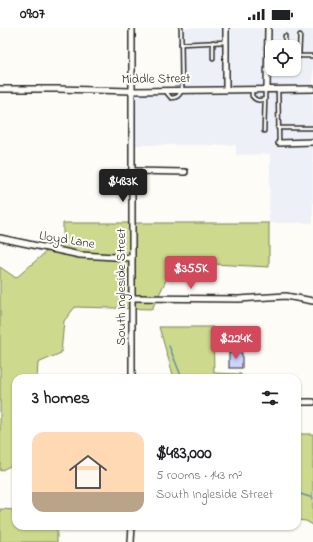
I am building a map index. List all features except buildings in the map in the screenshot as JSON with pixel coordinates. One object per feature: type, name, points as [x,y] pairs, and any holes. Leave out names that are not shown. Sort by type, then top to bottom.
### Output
[{"type":"street","name":"South Ingleside Street","points":[[132,28],[132,374]]},
{"type":"street","points":[[226,28],[226,89]]},
{"type":"street","points":[[268,28],[269,40]]},
{"type":"street","points":[[266,89],[268,76]]},
{"type":"street","name":"Middle Street","points":[[0,89],[58,88],[131,91],[313,89]]},
{"type":"street","points":[[279,143],[313,142]]},
{"type":"street","points":[[131,171],[185,172]]},
{"type":"street","name":"Lloyd Lane","points":[[0,238],[80,255],[132,258]]},
{"type":"street","points":[[132,298],[234,300],[286,296],[313,301]]},
{"type":"street","points":[[301,402],[313,402]]},
{"type":"street","points":[[132,530],[132,542]]},
{"type":"lane","points":[[166,90],[170,98],[176,98],[180,96],[182,90],[181,28]]},
{"type":"lane","points":[[300,35],[300,40]]},
{"type":"lane","points":[[213,42],[213,58]]},
{"type":"lane","points":[[181,44],[226,42]]},
{"type":"lane","points":[[301,56],[313,56]]},
{"type":"lane","points":[[252,89],[253,98],[256,100],[265,99]]},
{"type":"lane","points":[[264,131],[266,89]]},
{"type":"lane","points":[[278,89],[279,143]]},
{"type":"lane","points":[[278,128],[313,128]]},
{"type":"shaded area","points":[[178,28],[313,28],[313,223],[269,223],[270,154],[236,155],[236,145],[135,145],[136,95],[178,94]]},
{"type":"green space","points":[[63,223],[269,223],[269,267],[175,262],[152,309],[75,307],[64,321],[61,353],[38,363],[37,374],[12,374],[12,465],[0,471],[0,267],[16,278],[63,237]]},
{"type":"green space","points":[[159,327],[213,327],[214,373],[241,374],[173,374]]},
{"type":"green space","points":[[301,434],[313,434],[313,525],[306,521],[301,520]]},
{"type":"green space","points":[[0,509],[12,510],[12,530],[57,530],[57,542],[0,542]]},
{"type":"waterway","points":[[169,346],[180,374]]},
{"type":"waterway","points":[[301,494],[313,498]]}]
